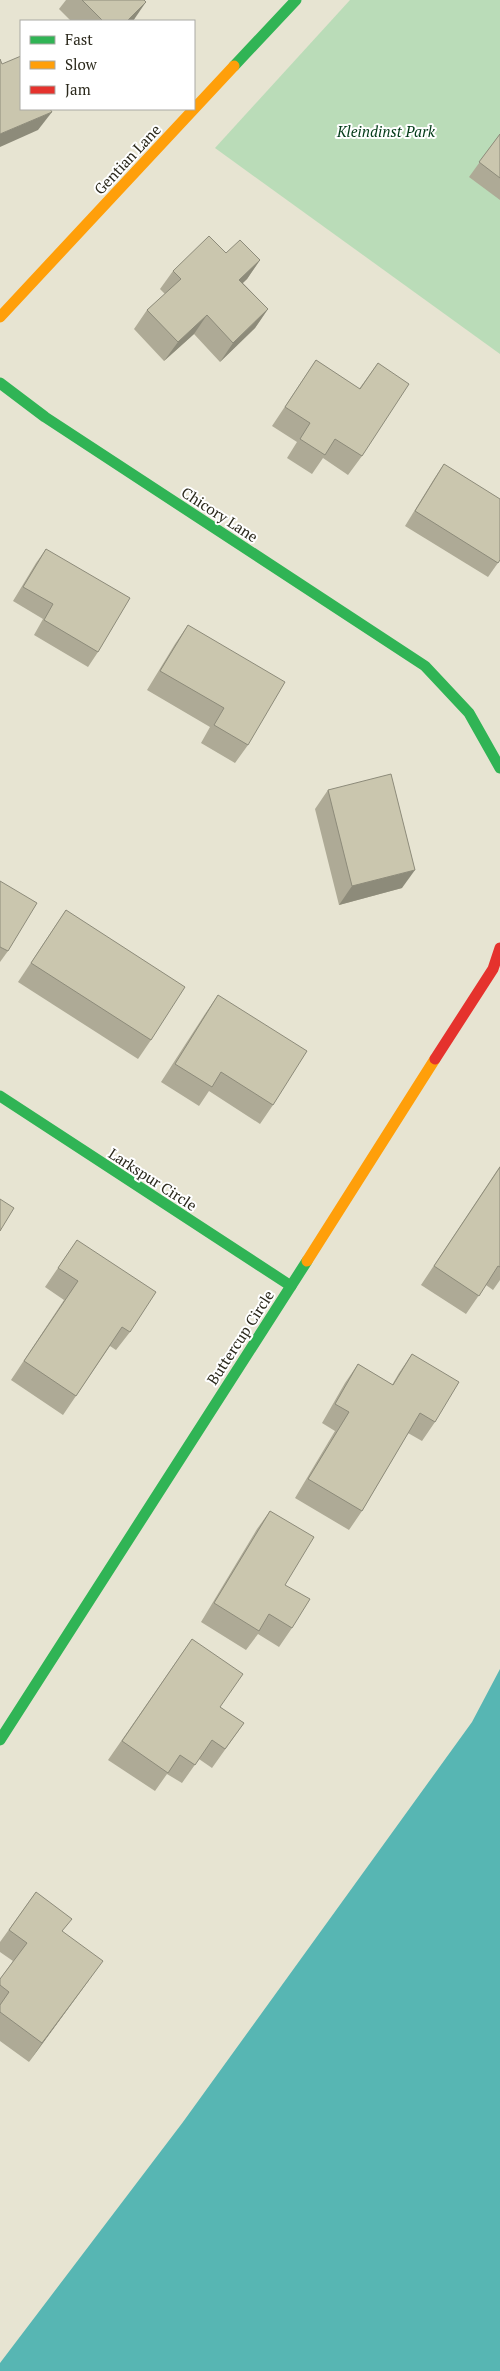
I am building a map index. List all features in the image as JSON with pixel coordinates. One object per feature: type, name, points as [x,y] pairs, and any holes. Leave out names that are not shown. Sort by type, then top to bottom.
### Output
[{"type":"street","name":"Gentian Lane","points":[[195,108],[296,0]]},
{"type":"street","name":"Gentian Lane","points":[[0,317],[193,110]]},
{"type":"street","name":"Chicory Lane","points":[[0,383],[45,417],[425,666],[469,713],[497,758],[500,768]]},
{"type":"street","name":"Buttercup Circle","points":[[0,1740],[493,969],[500,948]]},
{"type":"street","name":"Larkspur Circle","points":[[0,1096],[291,1286]]},
{"type":"green space","name":"Kleindinst Park","points":[[350,0],[500,0],[500,354],[215,148]]},
{"type":"water","points":[[500,1669],[500,2371],[0,2371],[0,2363],[183,2122],[472,1722]]},
{"type":"building","points":[[82,0],[144,0],[146,2],[128,20],[102,20]]},
{"type":"building","points":[[20,56],[20,110],[51,110],[52,112],[0,134],[0,59],[2,64]]},
{"type":"building","points":[[500,134],[500,178],[479,162]]},
{"type":"building","points":[[209,236],[226,253],[240,240],[260,260],[239,280],[268,309],[233,343],[207,315],[178,342],[147,310],[181,279],[173,271]]},
{"type":"building","points":[[316,360],[360,389],[378,363],[409,384],[362,456],[335,439],[325,455],[300,439],[310,423],[285,407]]},
{"type":"building","points":[[444,464],[500,499],[500,560],[498,563],[415,511]]},
{"type":"building","points":[[46,549],[130,598],[98,652],[44,620],[53,604],[23,587]]},
{"type":"building","points":[[188,625],[285,682],[248,745],[214,725],[224,708],[160,671]]},
{"type":"building","points":[[391,774],[415,870],[352,886],[328,790]]},
{"type":"building","points":[[0,881],[37,903],[8,951],[0,947]]},
{"type":"building","points":[[66,910],[185,987],[151,1040],[31,963]]},
{"type":"building","points":[[218,995],[307,1051],[273,1105],[221,1072],[212,1087],[175,1064]]},
{"type":"building","points":[[500,1167],[500,1267],[498,1266],[479,1296],[434,1266]]},
{"type":"building","points":[[0,1199],[14,1208],[0,1231]]},
{"type":"building","points":[[77,1240],[156,1292],[130,1332],[122,1327],[76,1396],[24,1361],[78,1281],[58,1268]]},
{"type":"building","points":[[412,1354],[459,1382],[435,1422],[420,1413],[362,1511],[308,1479],[349,1412],[335,1404],[358,1364],[393,1385]]},
{"type":"building","points":[[270,1511],[314,1537],[285,1585],[310,1599],[292,1628],[269,1614],[259,1631],[214,1603]]},
{"type":"building","points":[[192,1639],[243,1674],[220,1707],[244,1723],[225,1749],[212,1740],[195,1765],[180,1755],[168,1773],[122,1741]]},
{"type":"building","points":[[36,1892],[72,1919],[62,1931],[103,1961],[42,2043],[0,2012],[0,2005],[9,1992],[0,1985],[0,1979],[27,1943],[9,1930]]},
{"type":"traffic: fast","points":[[234,66],[296,0]]},
{"type":"traffic: fast","points":[[0,383],[45,417],[425,666],[469,713],[500,768]]},
{"type":"traffic: fast","points":[[0,1096],[291,1286]]},
{"type":"traffic: fast","points":[[0,1740],[307,1261]]},
{"type":"traffic: slow","points":[[195,108],[234,66]]},
{"type":"traffic: slow","points":[[0,317],[193,110]]},
{"type":"traffic: slow","points":[[307,1261],[435,1059]]},
{"type":"traffic: jam","points":[[435,1059],[493,969],[500,948]]}]
